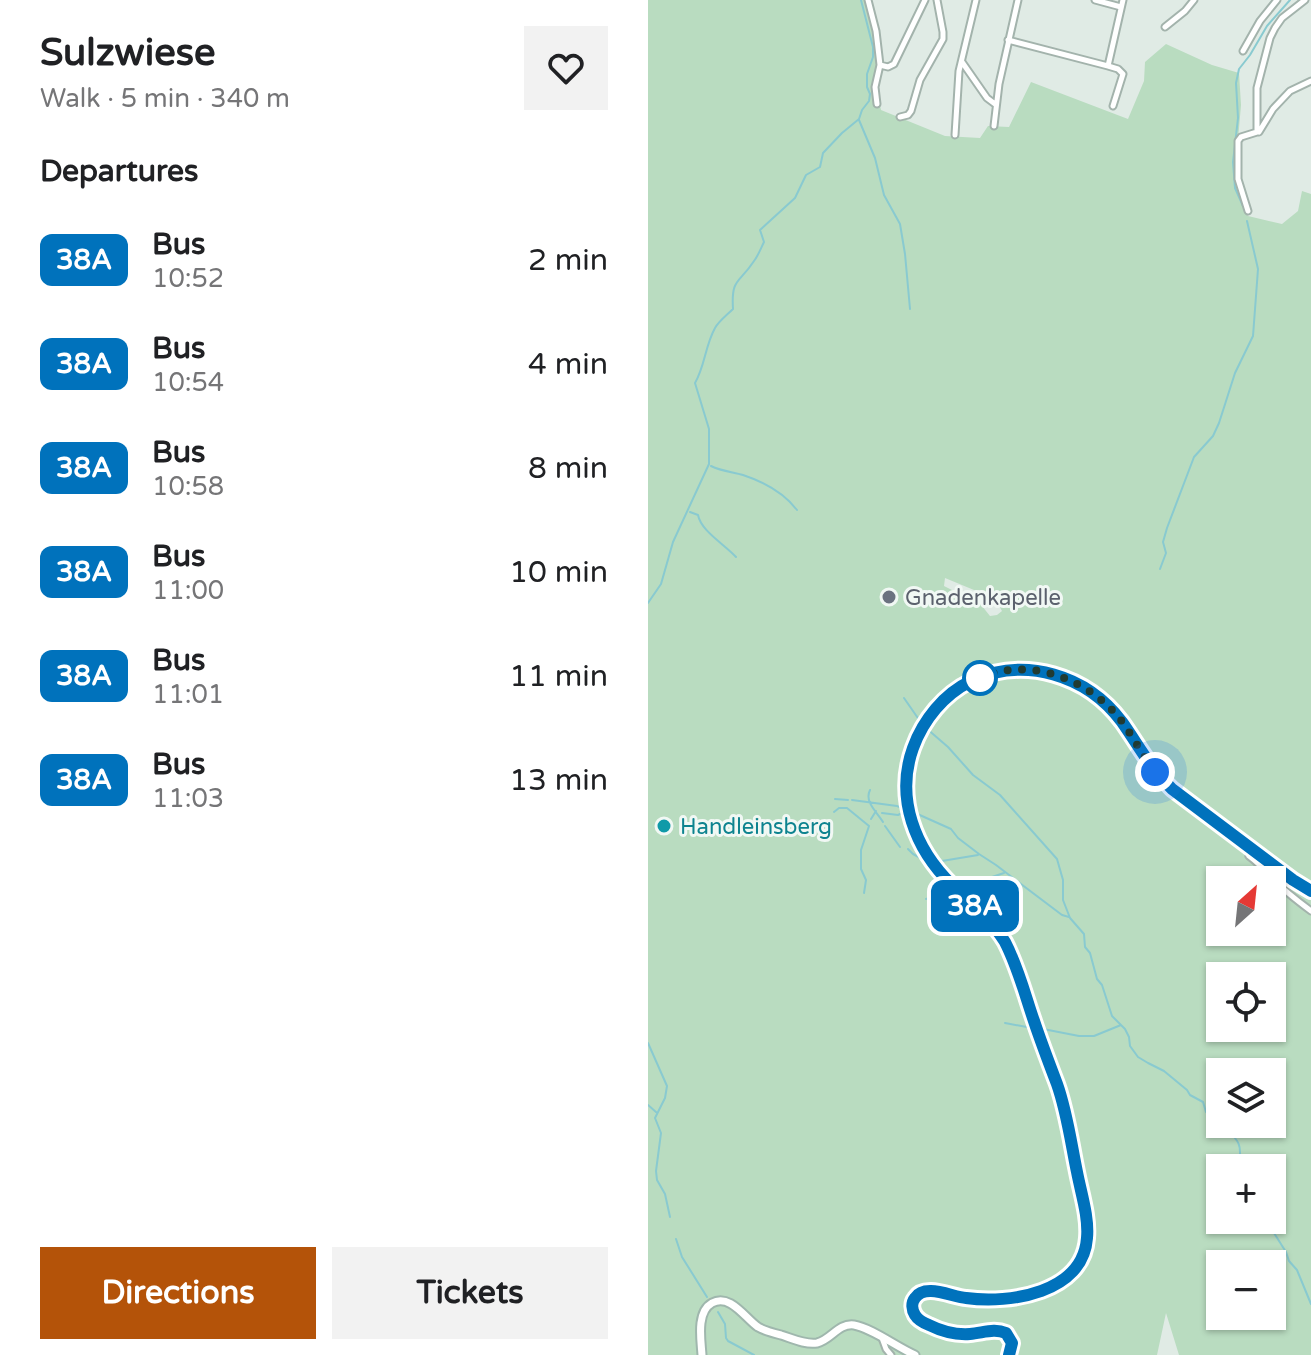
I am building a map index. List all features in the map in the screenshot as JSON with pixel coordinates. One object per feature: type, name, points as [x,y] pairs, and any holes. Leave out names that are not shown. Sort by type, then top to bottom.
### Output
[{"type":"street","points":[[868,0],[880,65],[875,87],[877,104]]},
{"type":"street","points":[[880,65],[888,67],[894,64],[925,0]]},
{"type":"street","points":[[900,117],[911,111],[920,80],[943,39],[937,0]]},
{"type":"street","points":[[955,135],[959,71],[976,0]]},
{"type":"street","points":[[994,126],[1018,0]]},
{"type":"street","points":[[1095,0],[1122,4],[1108,66]]},
{"type":"street","points":[[1165,27],[1194,0]]},
{"type":"street","points":[[1243,51],[1260,21],[1277,0]]},
{"type":"street","points":[[1257,132],[1256,95],[1270,38],[1282,18],[1305,0]]},
{"type":"street","points":[[1008,40],[1118,69],[1123,74],[1113,106]]},
{"type":"street","points":[[961,61],[987,98],[996,105]]},
{"type":"street","points":[[1248,211],[1238,179],[1237,143],[1241,137],[1262,129],[1273,109],[1290,91],[1311,81]]},
{"type":"street","points":[[1009,1355],[1012,1343],[1006,1333],[996,1330],[962,1334],[941,1330],[917,1317],[912,1309],[914,1299],[928,1291],[964,1298],[1006,1299],[1040,1291],[1062,1281],[1080,1262],[1087,1240],[1087,1225],[1062,1101],[1004,941],[986,917],[929,859],[909,815],[908,768],[919,733],[954,691],[987,675],[1033,670],[1064,677],[1088,690],[1121,720],[1161,778],[1311,891]]},
{"type":"street","points":[[1253,850],[1249,856],[1311,911]]},
{"type":"street","points":[[702,1355],[704,1312],[716,1301],[730,1303],[763,1330],[807,1343],[819,1343],[839,1328],[852,1325],[915,1355]]},
{"type":"street","points":[[882,1338],[891,1355]]},
{"type":"green space","points":[[648,0],[867,0],[875,30],[878,64],[876,87],[881,110],[945,136],[980,138],[988,126],[1009,127],[1031,82],[1128,119],[1144,81],[1145,62],[1166,44],[1212,65],[1239,73],[1241,105],[1237,185],[1248,216],[1282,224],[1298,211],[1302,191],[1311,194],[1311,1355],[1179,1355],[1166,1313],[1157,1355],[648,1355]],"holes":[[[945,578],[986,595],[997,602],[1002,611],[990,616],[979,599],[944,586]]]},
{"type":"waterway","points":[[648,603],[661,584],[673,542],[709,464],[709,429],[695,383],[712,335],[733,309],[735,286],[764,242],[760,230],[795,198],[806,175],[820,167],[823,153],[859,119],[869,101],[867,74],[873,47],[861,0]]},
{"type":"waterway","points":[[1243,206],[1235,188],[1233,162],[1239,69],[1267,26],[1290,0]]},
{"type":"waterway","points":[[859,120],[875,158],[884,195],[900,224],[910,309]]},
{"type":"waterway","points":[[1160,569],[1166,553],[1163,542],[1167,528],[1194,457],[1213,436],[1235,373],[1253,336],[1258,269],[1247,221]]},
{"type":"waterway","points":[[711,466],[766,485],[780,493],[797,510]]},
{"type":"waterway","points":[[690,512],[698,515],[708,532],[736,557]]},
{"type":"waterway","points":[[904,698],[922,724]]},
{"type":"waterway","points":[[926,728],[973,775],[1000,795],[1057,859],[1063,880],[1063,900],[1070,918],[1084,934],[1085,947],[1090,953],[1112,1016],[1125,1029],[1130,1046],[1138,1057],[1164,1071],[1190,1095],[1203,1102],[1206,1112]]},
{"type":"waterway","points":[[870,790],[870,803],[883,822]]},
{"type":"waterway","points":[[835,799],[848,800]]},
{"type":"waterway","points":[[852,800],[907,810]]},
{"type":"waterway","points":[[834,812],[847,808],[869,826],[861,850],[861,869],[866,880],[864,893]]},
{"type":"waterway","points":[[882,813],[898,815],[902,809]]},
{"type":"waterway","points":[[871,819],[876,811]]},
{"type":"waterway","points":[[913,812],[951,829],[979,854],[1069,917]]},
{"type":"waterway","points":[[885,826],[900,847]]},
{"type":"waterway","points":[[908,849],[926,861]]},
{"type":"waterway","points":[[936,862],[978,855]]},
{"type":"waterway","points":[[926,899],[1004,873]]},
{"type":"waterway","points":[[1005,1023],[1032,1028]]},
{"type":"waterway","points":[[1038,1028],[1094,1036],[1121,1025]]},
{"type":"waterway","points":[[648,1043],[667,1086],[655,1118],[661,1133],[656,1171],[670,1217]]},
{"type":"waterway","points":[[648,1105],[656,1112]]},
{"type":"waterway","points":[[1234,1138],[1240,1154]]},
{"type":"waterway","points":[[1275,1234],[1297,1270],[1311,1304]]},
{"type":"waterway","points":[[676,1239],[682,1257],[707,1297]]},
{"type":"waterway","points":[[718,1312],[725,1324],[728,1341],[754,1355]]},
{"type":"bus line","name":"38A","points":[[1009,1355],[1012,1343],[1006,1333],[996,1330],[962,1334],[941,1330],[915,1315],[912,1309],[914,1299],[925,1291],[964,1298],[1006,1299],[1048,1288],[1062,1281],[1077,1266],[1082,1258],[1088,1229],[1059,1092],[1010,953],[986,917],[929,859],[913,825],[907,805],[907,777],[913,746],[924,724],[950,695],[987,675],[1033,670],[1064,677],[1096,696],[1121,720],[1155,772],[1172,789],[1311,891]]},
{"type":"place","name":"Gnadenkapelle","points":[[889,597]]},
{"type":"place","name":"Handleinsberg","points":[[664,826]]},
{"type":"route","points":[[980,678],[1005,671],[1033,670],[1073,681],[1115,713],[1155,772]]}]
